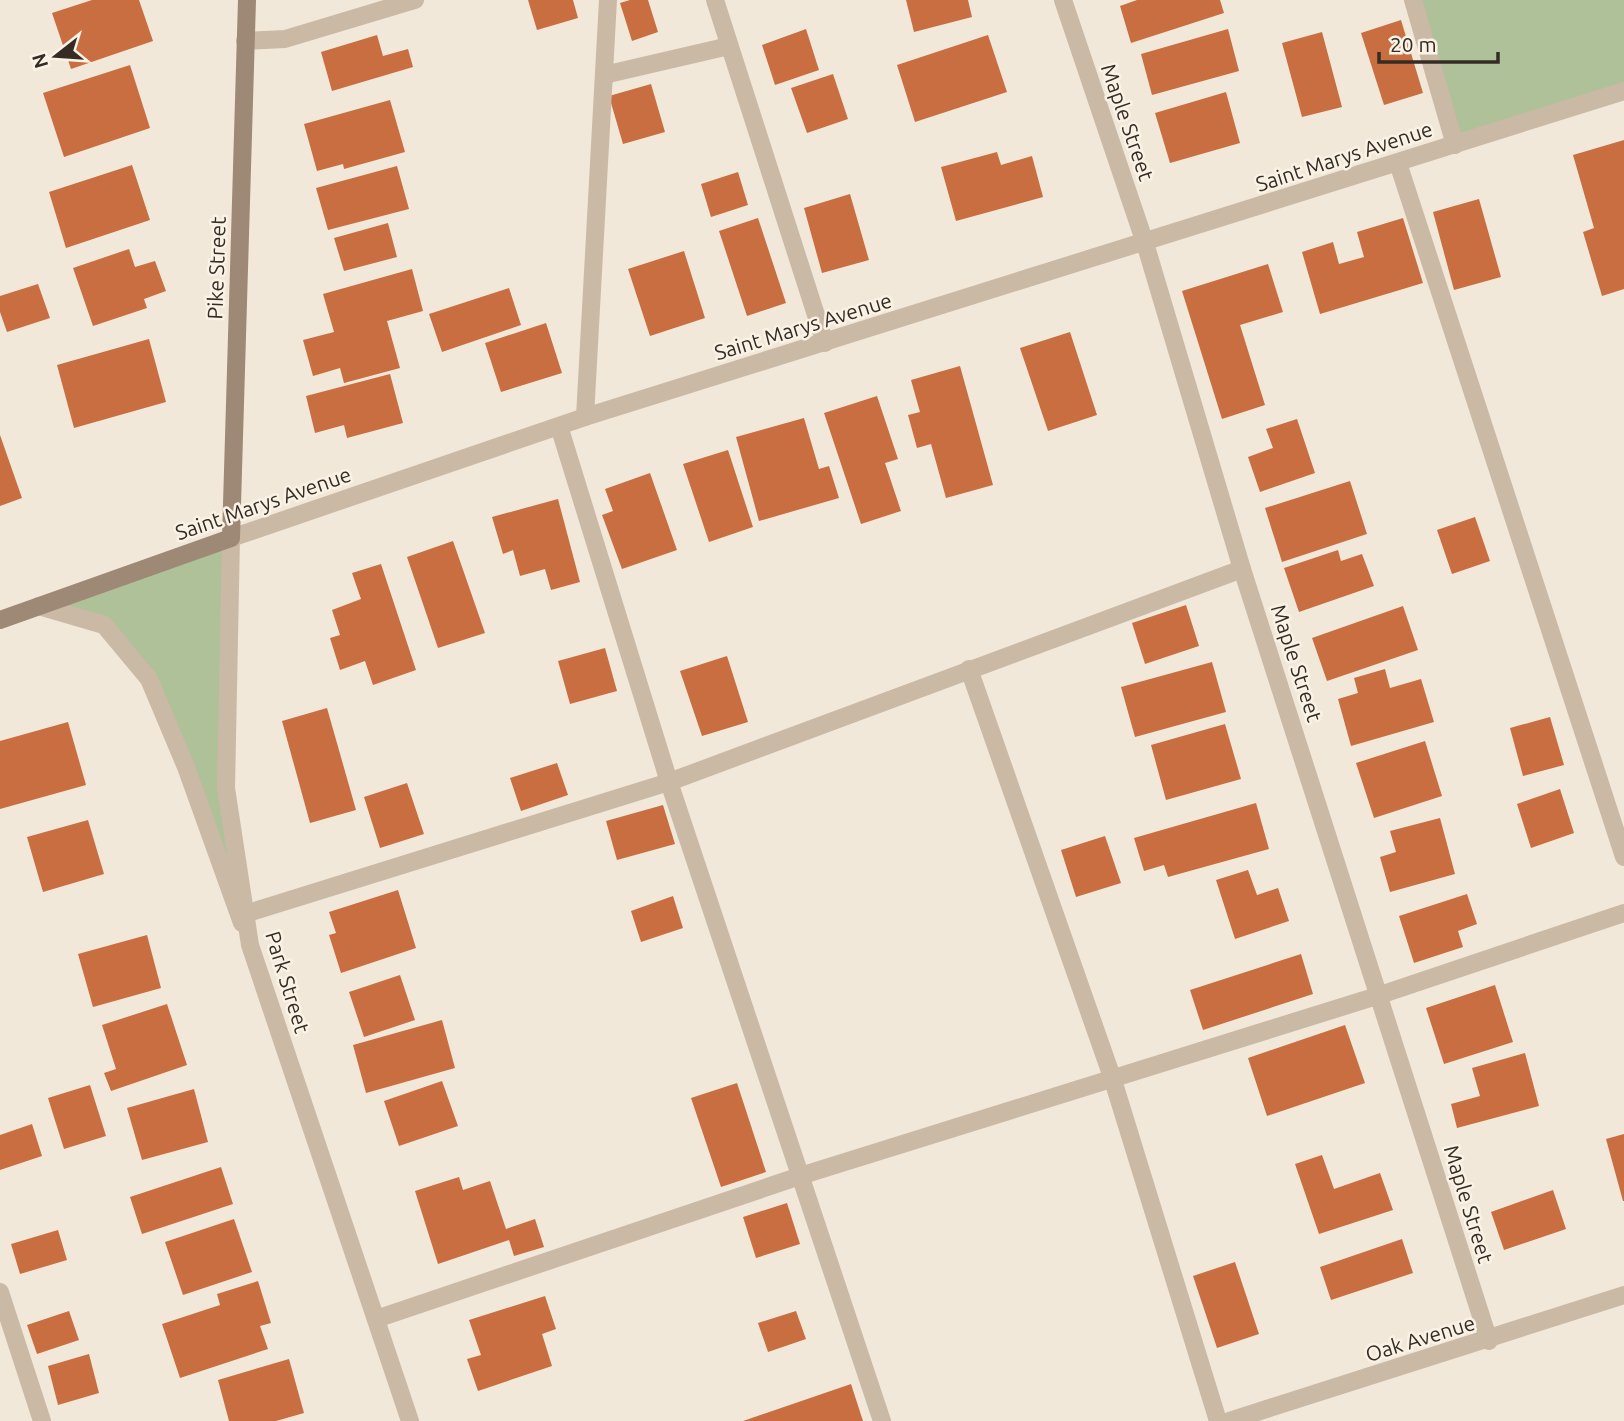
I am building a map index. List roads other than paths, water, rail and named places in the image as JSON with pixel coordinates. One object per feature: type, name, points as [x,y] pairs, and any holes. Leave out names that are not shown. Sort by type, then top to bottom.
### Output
[{"type":"main road","name":"Pike Street","points":[[231,538],[247,0]]},
{"type":"main road","name":"Saint Marys Avenue","points":[[0,620],[231,538]]},
{"type":"street","points":[[246,41],[285,39],[415,0]]},
{"type":"street","points":[[585,417],[608,0]]},
{"type":"street","points":[[715,0],[825,343]]},
{"type":"street","name":"Maple Street","points":[[1063,0],[1145,243],[1242,569],[1489,1341]]},
{"type":"street","points":[[1413,0],[1455,145]]},
{"type":"street","points":[[604,75],[729,46]]},
{"type":"street","name":"Saint Marys Avenue","points":[[231,538],[585,417],[1624,91]]},
{"type":"street","points":[[1398,163],[1624,856]]},
{"type":"street","points":[[559,426],[669,782],[881,1421]]},
{"type":"street","name":"Park Street","points":[[231,538],[226,788],[250,944],[410,1421]]},
{"type":"street","points":[[245,914],[669,782],[1242,569]]},
{"type":"street","points":[[39,606],[104,625],[149,679],[187,767],[250,944]]},
{"type":"street","points":[[969,670],[1112,1077],[1218,1421]]},
{"type":"street","points":[[376,1320],[800,1176],[1380,995],[1624,913]]},
{"type":"street","points":[[0,1292],[42,1421]]},
{"type":"street","name":"Oak Avenue","points":[[1229,1421],[1489,1341],[1624,1295]]}]
